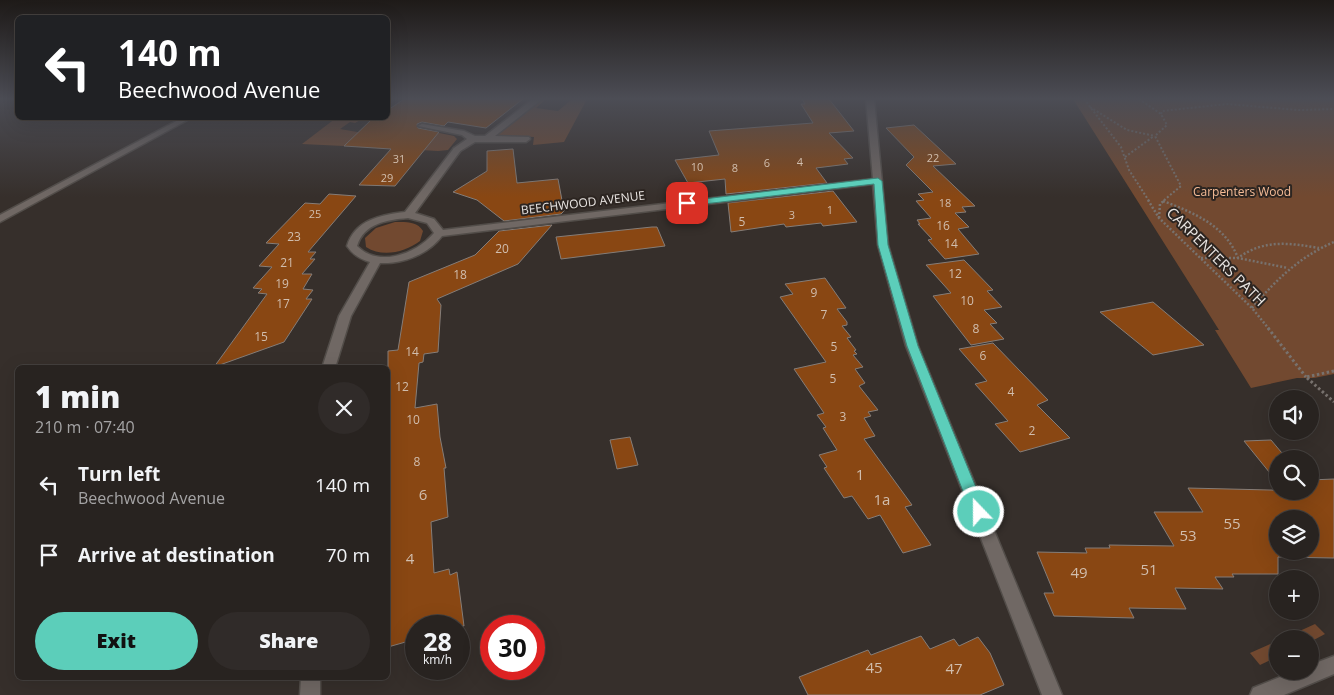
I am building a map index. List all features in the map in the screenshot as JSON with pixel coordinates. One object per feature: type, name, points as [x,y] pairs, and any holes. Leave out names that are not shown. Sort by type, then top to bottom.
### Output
[{"type":"street","points":[[0,219],[162,131]]},
{"type":"street","points":[[455,131],[464,133],[473,139],[526,139]]},
{"type":"street","points":[[487,139],[497,131]]},
{"type":"street","points":[[873,131],[883,245],[912,346],[1052,695]]},
{"type":"street","points":[[408,215],[457,150],[473,139]]},
{"type":"street","name":"BEECHWOOD AVENUE","points":[[439,233],[878,181]]},
{"type":"street","points":[[408,215],[427,219],[434,223],[439,233],[434,241],[416,253],[390,260],[377,260],[356,252],[352,246],[354,238],[359,231],[380,219],[408,215]]},
{"type":"street","points":[[329,365],[345,316],[377,260]]},
{"type":"street","points":[[1260,695],[1334,666]]},
{"type":"street","points":[[310,695],[311,680]]},
{"type":"path","name":"CARPENTERS PATH","points":[[1108,131],[1121,147],[1129,170],[1158,218],[1252,308],[1306,377],[1334,402]]},
{"type":"path","points":[[1134,131],[1155,136]]},
{"type":"path","points":[[1125,157],[1160,131]]},
{"type":"path","points":[[1155,136],[1180,186],[1160,204],[1158,218]]},
{"type":"path","points":[[1164,201],[1204,217],[1235,246],[1238,258]]},
{"type":"path","points":[[1238,258],[1248,249],[1273,241],[1319,248]]},
{"type":"path","points":[[1252,308],[1288,268],[1319,248],[1334,242]]},
{"type":"path","points":[[1200,258],[1238,258],[1288,268]]},
{"type":"path","points":[[1306,377],[1334,371]]},
{"type":"green space","points":[[318,131],[354,131],[369,134],[389,131],[432,131],[454,136],[457,139],[448,150],[438,151],[369,147],[368,141],[350,140],[344,146],[302,144]]},
{"type":"green space","points":[[500,131],[570,131],[564,142],[533,145],[534,137],[496,135]]},
{"type":"green space","name":"Carpenters Wood","points":[[1093,131],[1334,131],[1334,374],[1314,378],[1297,378],[1251,388],[1215,330],[1219,330]]},
{"type":"green space","points":[[395,222],[418,225],[423,231],[420,241],[401,251],[387,253],[366,247],[365,238],[376,228]]},
{"type":"green space","points":[[1315,624],[1325,634],[1319,637],[1319,630],[1302,630]]},
{"type":"green space","points":[[1269,645],[1269,661],[1260,665],[1250,653]]},
{"type":"building","points":[[359,131],[439,132],[395,186],[359,185],[391,149],[344,146]]},
{"type":"building","points":[[709,131],[849,131],[829,133],[853,158],[844,159],[848,164],[816,168],[827,183],[726,194],[725,179],[688,183],[675,160],[719,155]]},
{"type":"building","points":[[889,131],[921,131],[956,164],[933,166],[975,206],[962,207],[966,212],[955,213],[969,227],[958,229],[979,254],[945,259],[928,240],[932,239],[918,224],[920,224],[917,220],[931,218],[916,201],[924,200],[918,194],[933,192],[906,165],[914,157]]},
{"type":"building","points":[[513,149],[517,183],[558,179],[564,211],[561,214],[504,221],[477,200],[453,192],[487,171],[487,151]]},
{"type":"building","points":[[833,191],[857,222],[823,226],[821,223],[786,227],[784,224],[731,232],[728,203]]},
{"type":"building","points":[[329,194],[356,196],[308,252],[316,252],[310,259],[315,259],[302,274],[312,274],[303,289],[313,290],[306,299],[312,299],[284,342],[215,365],[267,294],[258,293],[262,289],[253,288],[272,267],[259,266],[279,244],[266,243],[305,203],[320,204]]},
{"type":"building","points":[[552,225],[518,264],[437,299],[441,305],[438,352],[424,354],[423,362],[419,363],[415,408],[437,404],[440,437],[446,468],[444,468],[448,517],[431,522],[434,573],[449,569],[450,575],[457,572],[463,615],[405,615],[405,642],[390,646],[390,365],[388,365],[388,351],[398,350],[409,282],[475,255],[499,231]]},
{"type":"building","points":[[657,227],[665,246],[561,259],[556,237]]},
{"type":"building","points":[[964,260],[993,290],[987,291],[1002,307],[984,310],[997,323],[990,324],[1004,339],[971,345],[933,296],[951,293],[926,265]]},
{"type":"building","points":[[825,278],[846,308],[837,309],[847,322],[847,325],[842,326],[851,337],[847,338],[856,350],[854,351],[857,354],[853,355],[863,367],[855,369],[865,383],[859,386],[878,410],[868,412],[871,416],[864,418],[875,436],[864,439],[912,505],[905,507],[931,545],[903,553],[880,515],[868,519],[852,496],[844,498],[824,468],[827,467],[819,455],[837,450],[823,428],[826,427],[817,415],[824,413],[794,369],[826,362],[780,297],[793,294],[785,284]]},
{"type":"building","points":[[1153,302],[1204,345],[1153,355],[1100,312]]},
{"type":"building","points":[[993,343],[1048,400],[1037,405],[1070,438],[1020,452],[995,424],[1008,421],[975,384],[987,381],[959,349]]},
{"type":"building","points":[[630,437],[638,465],[617,469],[610,440]]},
{"type":"building","points":[[1271,440],[1279,450],[1269,450],[1269,472],[1244,441]]},
{"type":"building","points":[[1334,479],[1334,558],[1319,558],[1319,510],[1269,510],[1269,560],[1278,560],[1278,570],[1269,570],[1269,574],[1232,574],[1234,577],[1215,577],[1223,589],[1175,588],[1186,609],[1129,608],[1134,618],[1054,616],[1044,593],[1054,593],[1037,552],[1087,553],[1085,548],[1110,548],[1109,545],[1174,546],[1154,512],[1203,512],[1188,488],[1269,490],[1269,500],[1319,500],[1319,480]]},
{"type":"building","points":[[921,636],[930,649],[954,639],[959,646],[978,637],[990,653],[1004,685],[980,695],[808,695],[799,677],[868,650],[871,655]]},
{"type":"route","points":[[687,203],[878,181],[883,245],[912,346],[979,512]]}]
